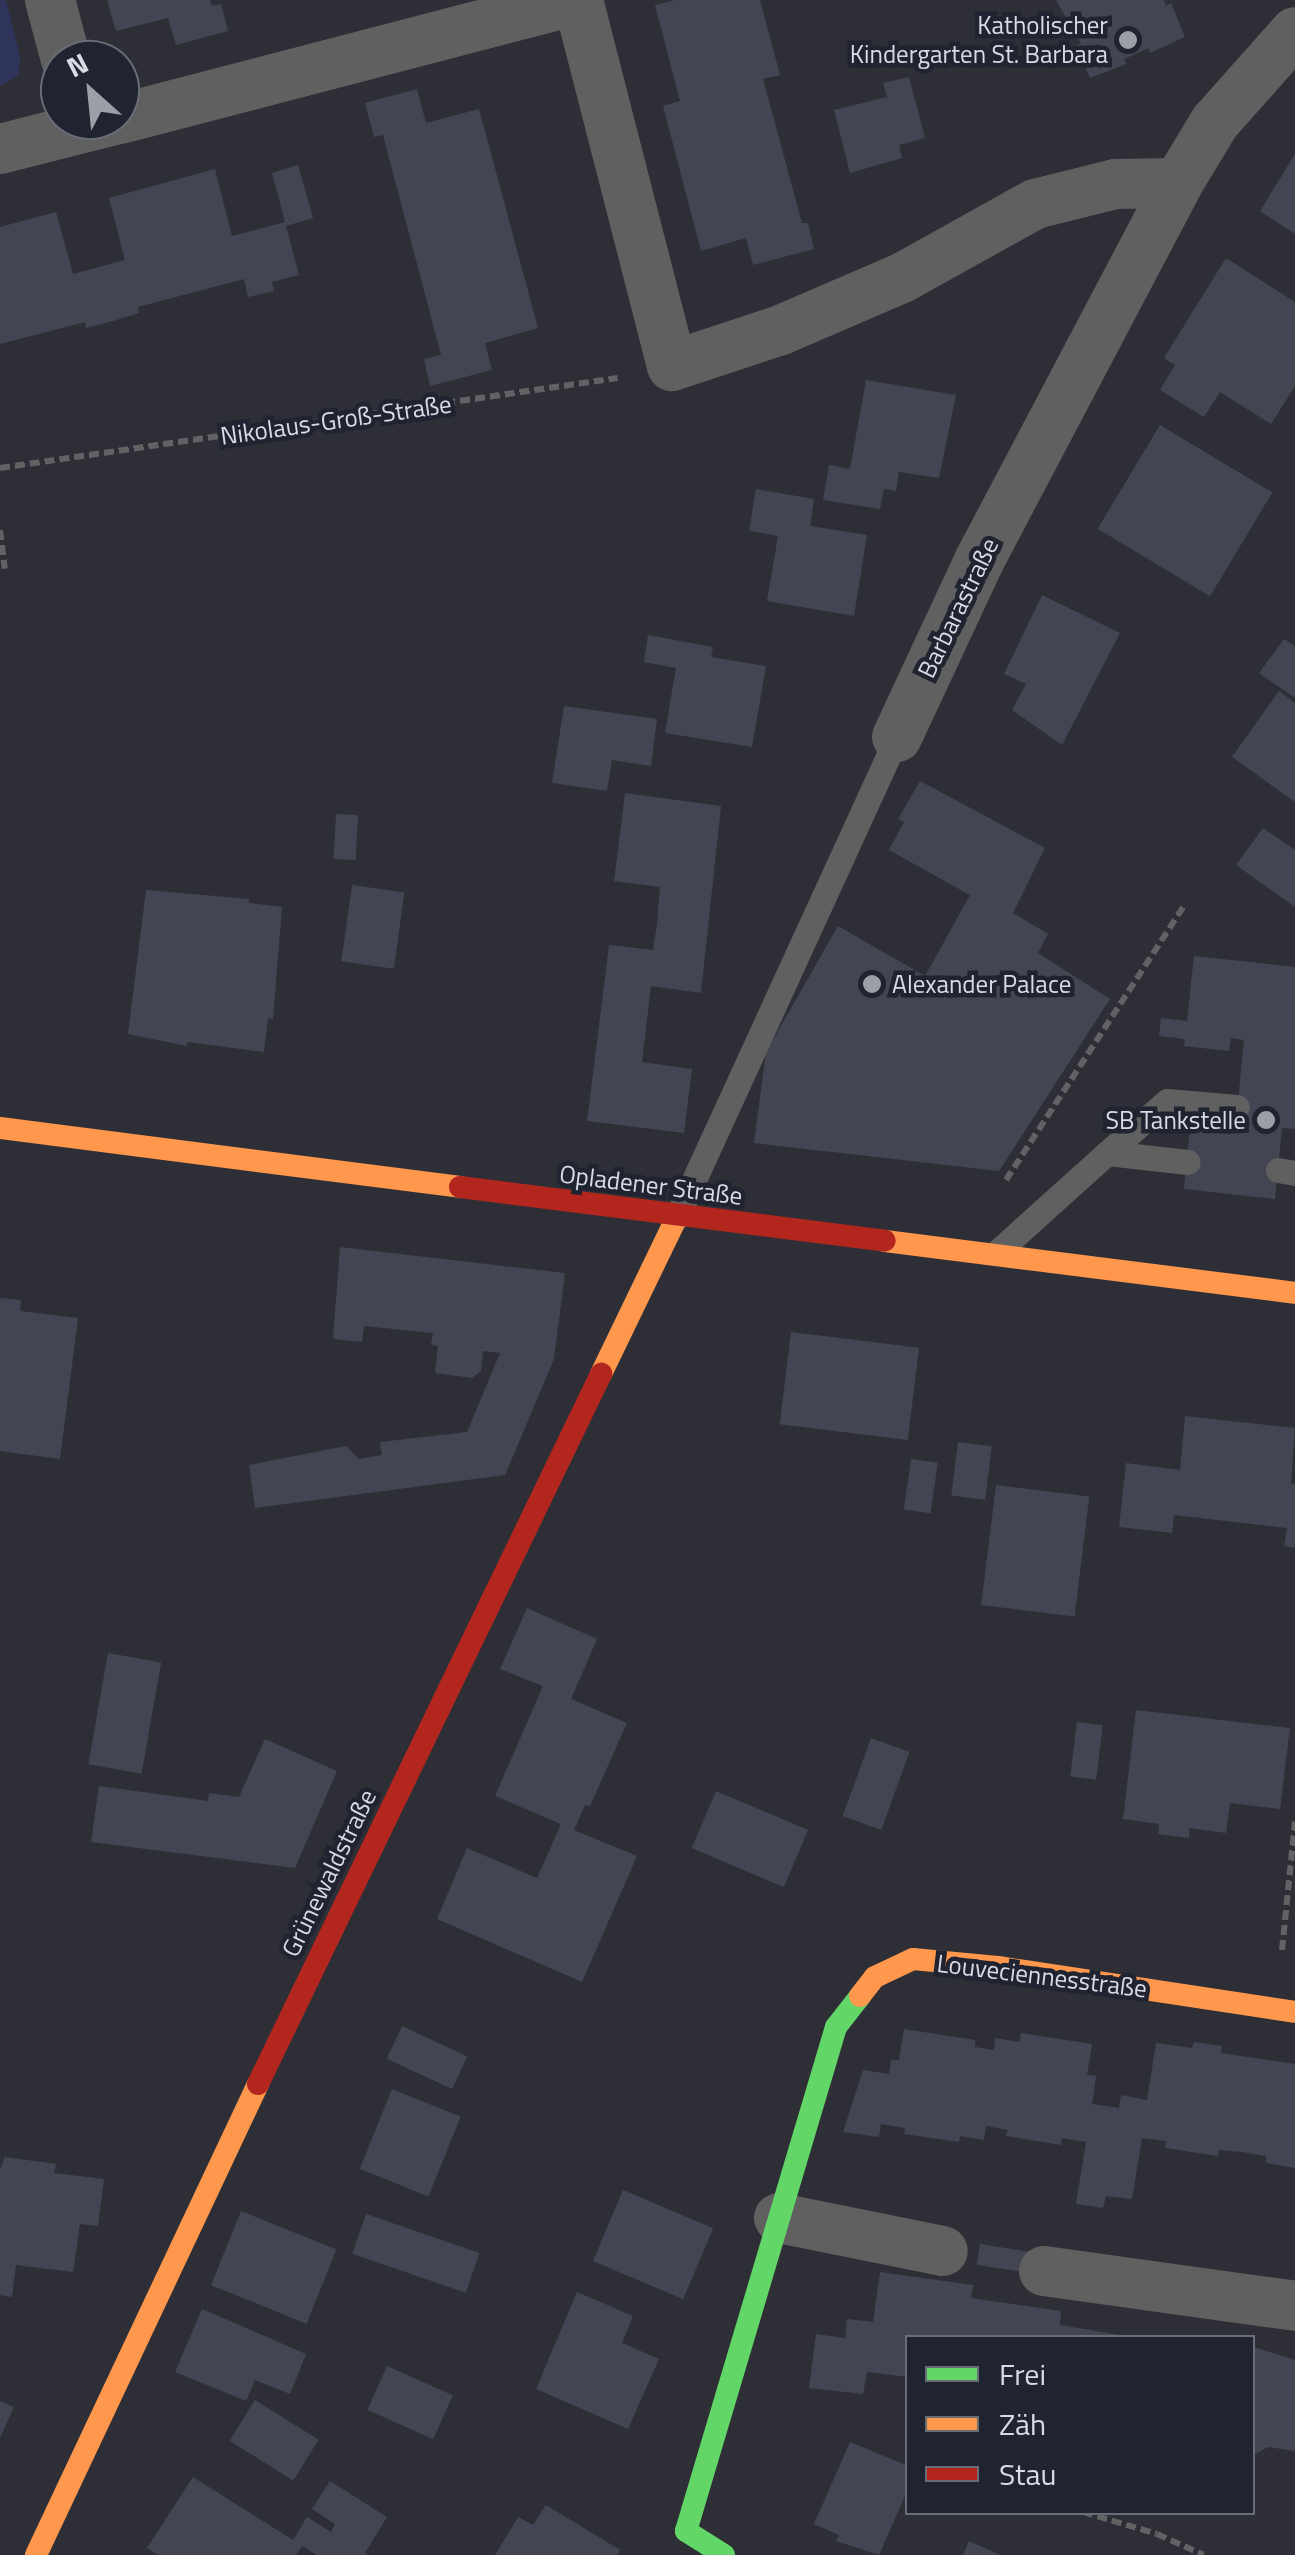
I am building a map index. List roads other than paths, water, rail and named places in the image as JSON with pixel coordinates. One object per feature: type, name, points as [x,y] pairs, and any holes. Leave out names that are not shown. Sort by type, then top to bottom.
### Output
[{"type":"street","points":[[50,0],[61,40]]},
{"type":"street","points":[[140,112],[578,0],[672,366],[781,330],[902,278],[1035,204],[1115,184],[1178,183]]},
{"type":"street","name":"Barbarastraße","points":[[897,737],[979,561],[1178,183],[1216,122],[1295,32]]},
{"type":"street","points":[[0,148],[40,138]]},
{"type":"street","name":"Opladener Straße","points":[[0,1128],[1295,1293]]},
{"type":"street","name":"Grünewaldstraße","points":[[36,2555],[131,2347],[677,1217]]},
{"type":"street","name":"Louveciennesstraße","points":[[696,2547],[779,2218],[836,2027],[875,1977],[913,1959],[1285,2010]]},
{"type":"street","points":[[779,2218],[944,2251]]},
{"type":"street","points":[[1044,2271],[1295,2306]]},
{"type":"lane","name":"Barbarastraße","points":[[677,1217],[897,737]]},
{"type":"lane","points":[[992,1256],[1167,1101],[1237,1106]]},
{"type":"lane","points":[[1107,1152],[1187,1162]]},
{"type":"place","name":"Katholischer Kindergarten St. Barbara","points":[[1128,40]]},
{"type":"place","name":"Alexander Palace","points":[[872,984]]},
{"type":"place","name":"SB Tankstelle","points":[[1266,1120]]}]
